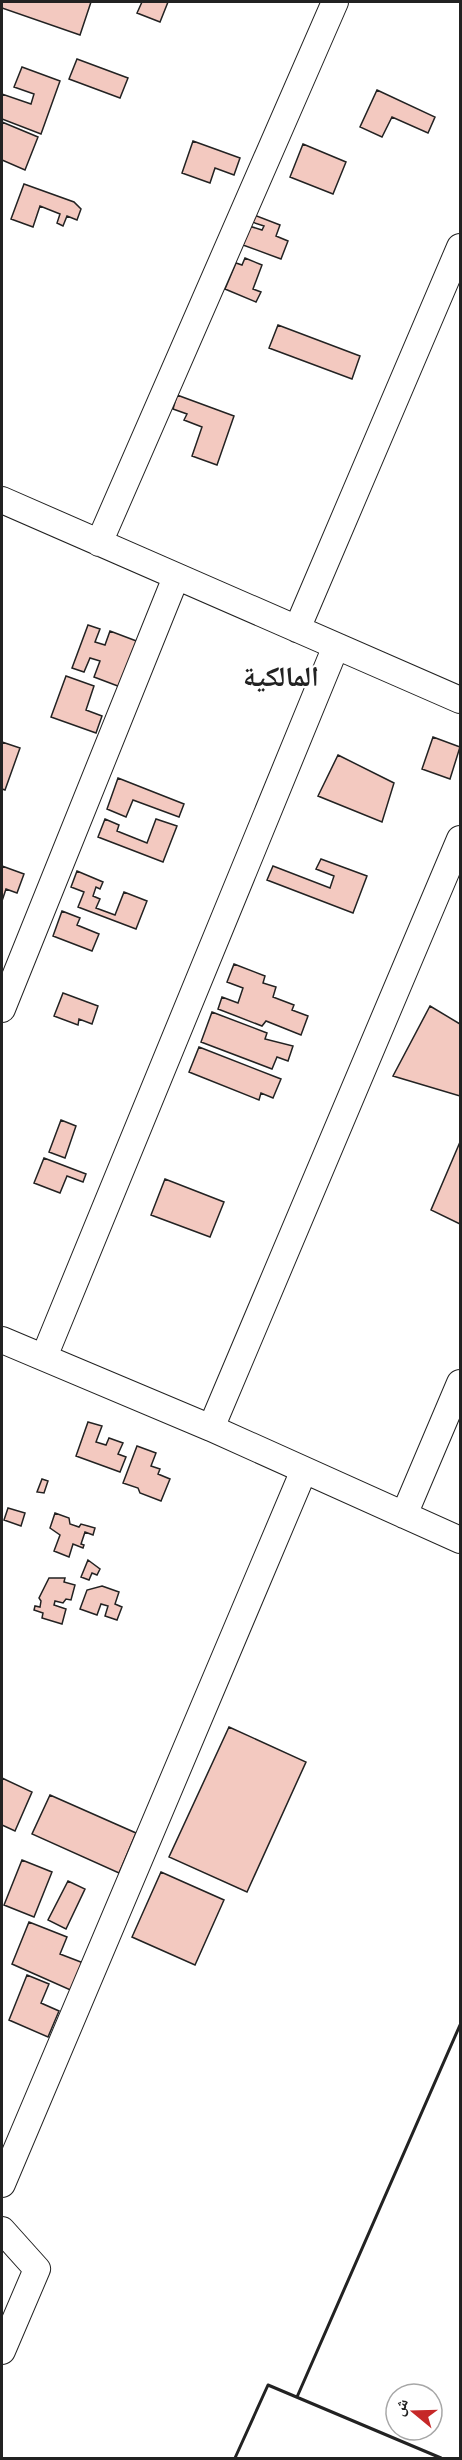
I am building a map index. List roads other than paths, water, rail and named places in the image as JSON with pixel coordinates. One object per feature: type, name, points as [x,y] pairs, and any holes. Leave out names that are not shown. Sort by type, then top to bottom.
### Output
[{"type":"street","points":[[99,543],[335,2]]},
{"type":"street","points":[[297,629],[460,247]]},
{"type":"street","points":[[2,500],[460,700]]},
{"type":"street","points":[[2,1008],[176,576]]},
{"type":"street","points":[[44,1357],[336,646]]},
{"type":"street","points":[[211,1428],[460,839]]},
{"type":"street","points":[[2,1340],[211,1428],[460,1540]]},
{"type":"street","points":[[404,1515],[460,1383]]},
{"type":"street","points":[[2,2184],[304,1470]]},
{"type":"street","points":[[2,2230],[37,2269],[2,2351]]},
{"type":"district","name":"المالكية","points":[[281,676]]}]
